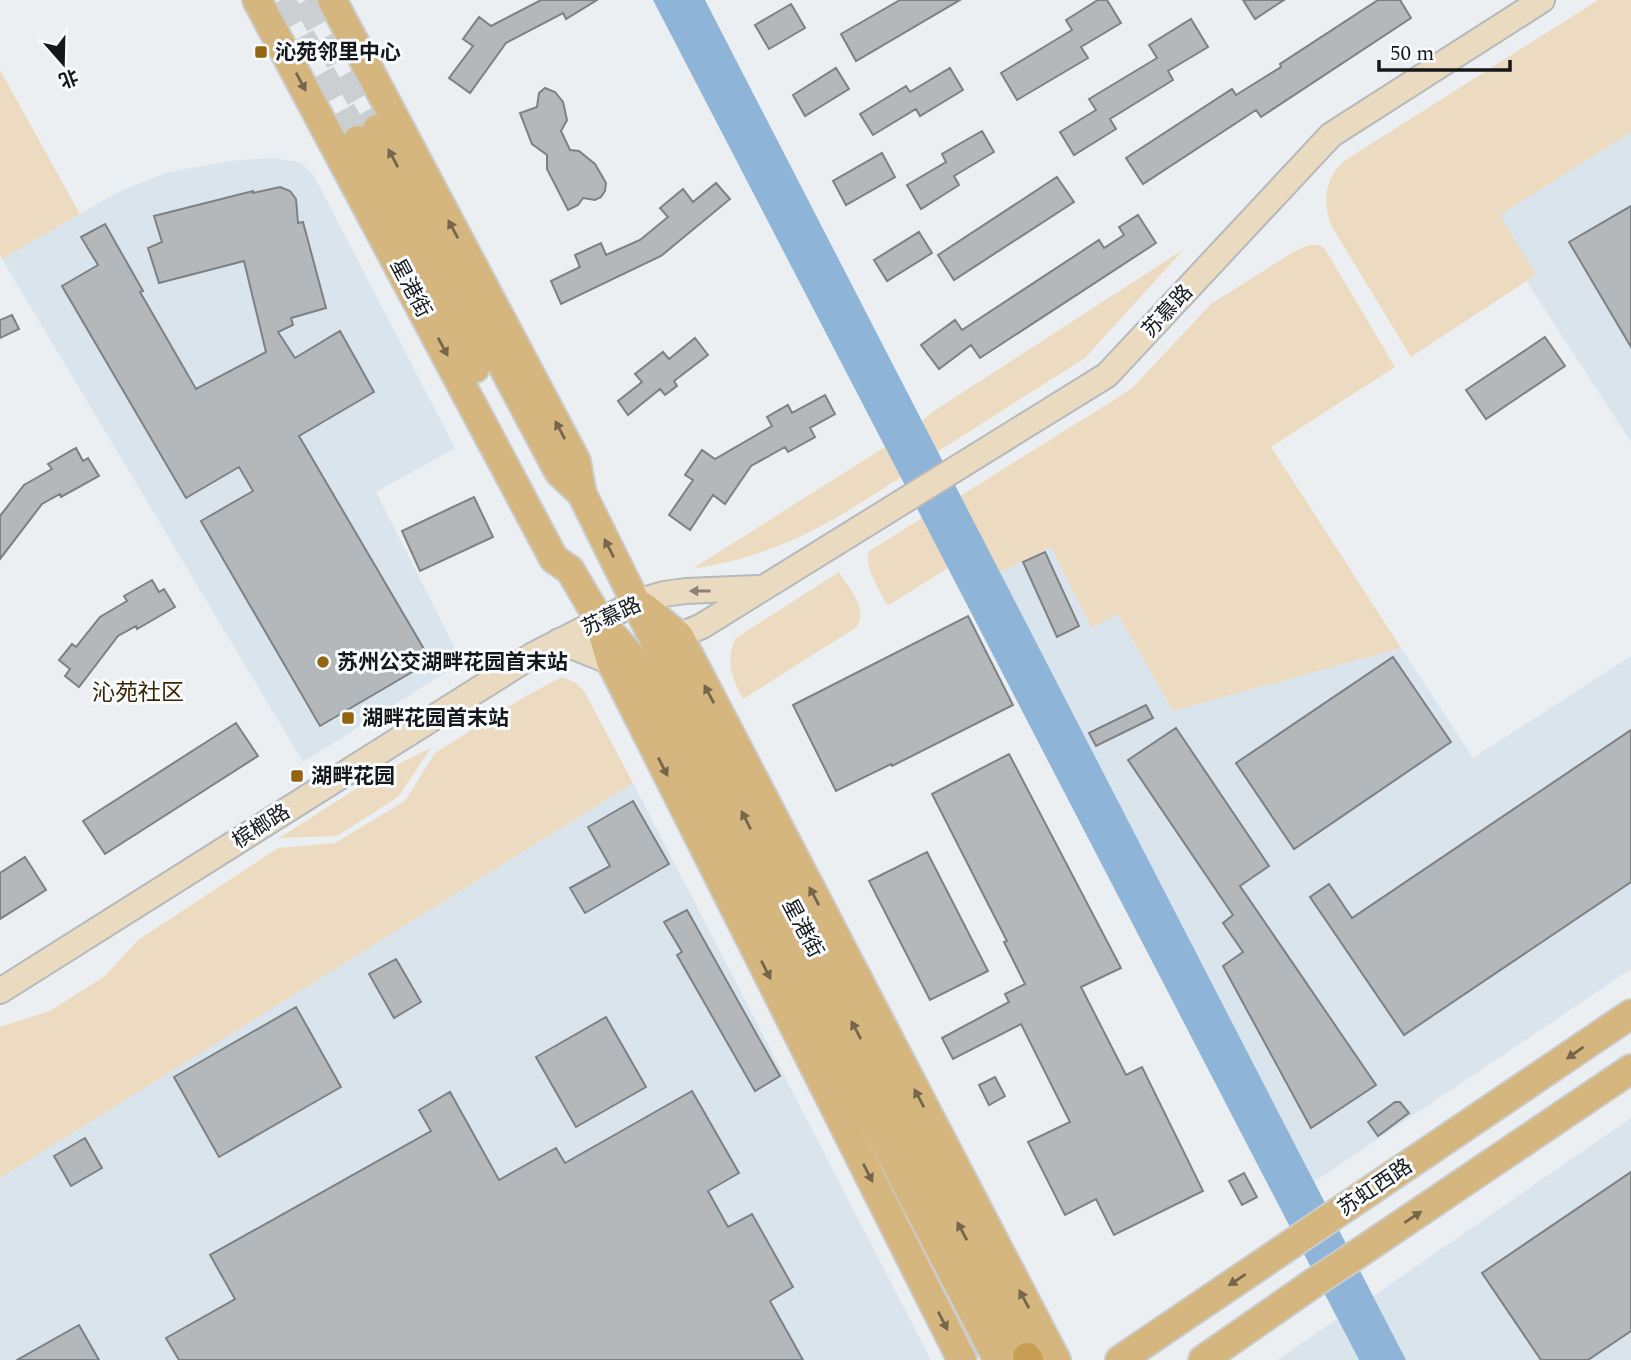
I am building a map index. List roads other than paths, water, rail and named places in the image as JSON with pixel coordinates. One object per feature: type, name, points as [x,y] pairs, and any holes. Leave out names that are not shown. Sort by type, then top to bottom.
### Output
[{"type":"main road","name":"星港街","points":[[257,0],[554,559],[570,570],[621,659],[765,886],[1029,1359]]},
{"type":"main road","name":"星港街","points":[[332,0],[576,461],[582,494],[637,602]]},
{"type":"main road","name":"苏慕路","points":[[559,641],[621,659],[702,625],[1107,376],[1331,135],[1542,0]]},
{"type":"main road","name":"星港街","points":[[570,570],[570,551],[367,135],[559,472],[582,494]]},
{"type":"main road","name":"苏慕路","points":[[559,641],[637,602],[664,594],[764,587]]},
{"type":"main road","points":[[637,602],[668,641],[1056,1360]]},
{"type":"main road","name":"槟榔路","points":[[0,991],[559,641]]},
{"type":"main road","name":"星港街","points":[[668,641],[765,886],[998,1360]]},
{"type":"main road","points":[[621,659],[962,1360]]},
{"type":"main road","name":"苏虹西路","points":[[1119,1360],[1631,1014]]},
{"type":"main road","points":[[1203,1360],[1631,1069]]},
{"type":"water","points":[[653,0],[705,0],[1406,1360],[1359,1360]]},
{"type":"tunnel","points":[[281,0],[358,140]]},
{"type":"tunnel","points":[[306,0],[377,129]]},
{"type":"place","name":"沁苑邻里中心","points":[[261,52]]},
{"type":"place","name":"苏州公交湖畔花园首末站","points":[[323,662]]},
{"type":"place","name":"湖畔花园首末站","points":[[348,718]]},
{"type":"place","name":"湖畔花园","points":[[297,776]]},
{"type":"district","name":"沁苑社区","points":[[138,692]]}]
